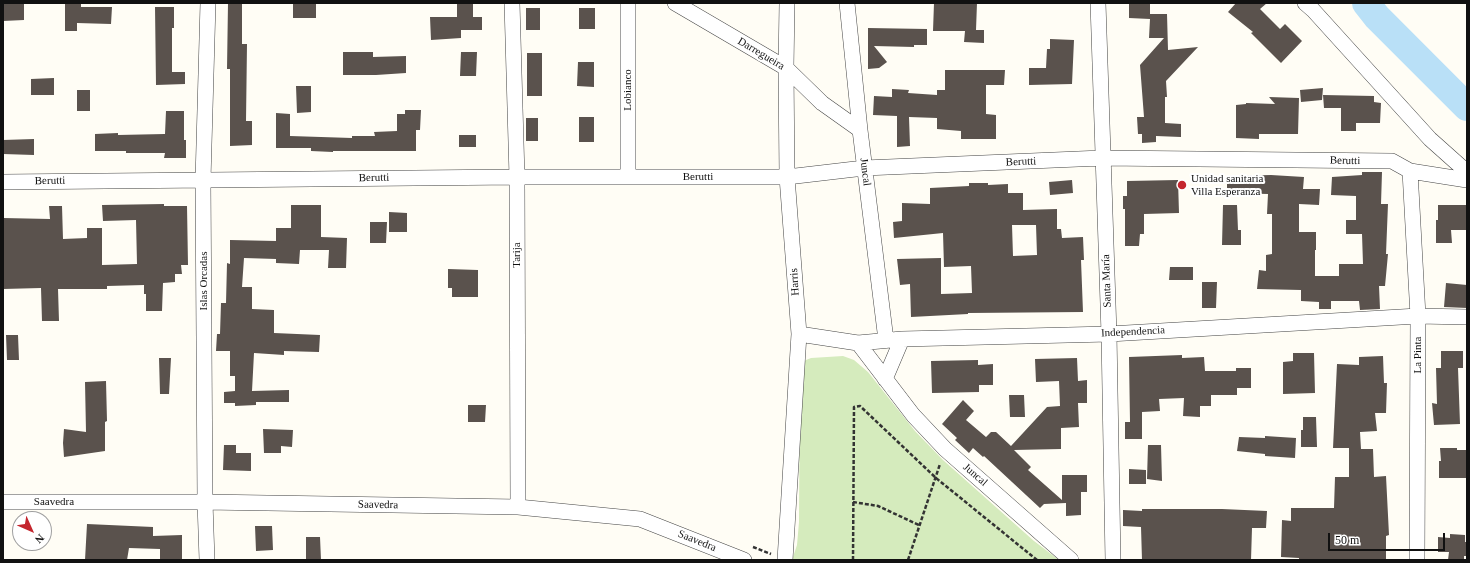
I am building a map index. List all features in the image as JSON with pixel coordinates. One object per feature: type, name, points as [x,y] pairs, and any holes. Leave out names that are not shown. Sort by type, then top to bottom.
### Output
[{"type":"street","name":"Islas Orcadas","points":[[207,560],[205,502],[203,180],[208,3]]},
{"type":"street","name":"Tarija","points":[[512,3],[517,177],[518,507]]},
{"type":"street","name":"Lobianco","points":[[628,3],[628,176]]},
{"type":"street","name":"Darregueira","points":[[675,3],[786,68],[822,103],[860,130]]},
{"type":"street","name":"Harris","points":[[785,560],[799,334],[787,177],[787,3]]},
{"type":"street","name":"Juncal","points":[[847,3],[864,168],[886,340]]},
{"type":"street","name":"Santa María","points":[[1098,3],[1109,334],[1113,560]]},
{"type":"street","points":[[1305,3],[1430,139],[1467,172]]},
{"type":"street","name":"Berutti","points":[[3,182],[628,176],[787,177],[864,168],[1102,158],[1392,161],[1410,171]]},
{"type":"street","points":[[1410,171],[1467,180]]},
{"type":"street","name":"La Pinta","points":[[1410,171],[1418,316],[1417,560]]},
{"type":"street","name":"Independencia","points":[[799,334],[858,343],[902,339],[1109,334],[1418,316],[1467,317]]},
{"type":"street","points":[[885,379],[902,339]]},
{"type":"street","name":"Juncal","points":[[858,343],[913,415],[945,449],[1071,560]]},
{"type":"street","name":"Saavedra","points":[[3,502],[205,502],[518,507],[640,519],[744,560]]},
{"type":"path","points":[[853,560],[854,407],[860,406],[936,478],[1037,560]]},
{"type":"path","points":[[908,560],[945,449]]},
{"type":"path","points":[[853,502],[878,506],[919,525]]},
{"type":"green space","points":[[843,356],[854,360],[868,372],[915,431],[943,460],[1034,541],[1059,560],[792,560],[797,545],[799,522],[800,370],[802,364],[811,358]]},
{"type":"building","points":[[3,3],[24,3],[24,20],[3,21]]},
{"type":"building","points":[[65,3],[81,3],[81,7],[112,7],[111,24],[77,23],[77,31],[65,31]]},
{"type":"building","points":[[228,3],[242,3],[242,44],[247,44],[246,121],[252,121],[252,145],[230,146],[230,69],[227,69]]},
{"type":"building","points":[[293,3],[316,3],[316,18],[293,18]]},
{"type":"building","points":[[457,3],[473,3],[473,17],[482,17],[482,30],[461,30],[461,38],[431,40],[430,17],[457,17]]},
{"type":"building","points":[[934,3],[977,3],[976,30],[984,30],[984,43],[964,42],[965,31],[933,31]]},
{"type":"building","points":[[1129,3],[1150,3],[1150,14],[1167,14],[1168,50],[1198,47],[1166,81],[1167,97],[1165,97],[1165,123],[1181,124],[1181,137],[1156,136],[1156,142],[1142,143],[1142,134],[1138,134],[1137,117],[1144,117],[1140,65],[1164,38],[1149,38],[1150,19],[1129,18]]},
{"type":"building","points":[[1236,3],[1267,3],[1260,9],[1280,29],[1285,24],[1302,41],[1281,63],[1251,33],[1253,32],[1228,12]]},
{"type":"building","points":[[155,7],[174,7],[174,28],[172,28],[172,72],[185,72],[185,84],[156,85]]},
{"type":"building","points":[[526,8],[540,8],[540,30],[526,30]]},
{"type":"building","points":[[579,8],[595,8],[595,29],[579,29]]},
{"type":"building","points":[[868,28],[927,29],[927,45],[914,45],[914,47],[874,46],[887,62],[879,68],[868,69]]},
{"type":"building","points":[[1050,39],[1074,40],[1072,84],[1029,85],[1029,68],[1046,68],[1047,49],[1050,49]]},
{"type":"building","points":[[343,52],[373,52],[373,57],[406,56],[406,73],[343,75]]},
{"type":"building","points":[[461,52],[477,52],[476,76],[460,76]]},
{"type":"building","points":[[527,53],[542,53],[542,96],[527,96]]},
{"type":"building","points":[[578,62],[594,62],[594,87],[577,86]]},
{"type":"building","points":[[945,70],[1005,70],[1004,85],[986,85],[986,114],[996,115],[996,139],[961,139],[961,131],[937,129],[937,118],[909,117],[910,146],[897,147],[897,116],[873,115],[874,96],[892,97],[892,89],[909,90],[908,93],[937,95],[937,90],[945,90]]},
{"type":"building","points":[[54,78],[54,95],[31,95],[31,79]]},
{"type":"building","points":[[296,86],[311,86],[311,112],[297,113]]},
{"type":"building","points":[[1323,88],[1322,100],[1301,102],[1300,90]]},
{"type":"building","points":[[77,90],[90,90],[90,111],[77,111]]},
{"type":"building","points":[[1323,95],[1374,96],[1374,102],[1381,103],[1380,123],[1356,123],[1356,131],[1341,131],[1341,108],[1324,108]]},
{"type":"building","points":[[1269,97],[1299,98],[1298,134],[1259,134],[1259,139],[1236,138],[1236,105],[1246,103],[1275,104]]},
{"type":"building","points":[[405,110],[421,110],[420,130],[416,130],[416,151],[333,152],[311,151],[311,148],[276,148],[276,113],[290,114],[290,136],[352,138],[352,136],[375,136],[374,132],[397,131],[397,114],[405,114]]},
{"type":"building","points":[[166,111],[184,111],[184,140],[186,140],[186,158],[164,158],[165,153],[95,151],[95,134],[165,134]]},
{"type":"building","points":[[579,117],[594,117],[594,142],[579,142]]},
{"type":"building","points":[[526,118],[538,118],[538,141],[526,141]]},
{"type":"building","points":[[459,135],[476,135],[476,147],[459,147]]},
{"type":"building","points":[[34,139],[34,155],[3,154],[3,140]]},
{"type":"building","points":[[1362,172],[1382,172],[1381,204],[1388,204],[1386,254],[1388,254],[1385,286],[1379,286],[1380,309],[1360,310],[1359,301],[1331,301],[1331,309],[1319,309],[1319,302],[1301,301],[1301,290],[1257,289],[1259,270],[1266,271],[1266,255],[1272,254],[1272,214],[1267,214],[1268,194],[1227,193],[1227,176],[1271,175],[1304,177],[1303,189],[1320,189],[1319,205],[1299,204],[1299,232],[1316,232],[1315,276],[1339,276],[1339,264],[1363,264],[1362,234],[1346,234],[1346,220],[1356,220],[1356,196],[1331,195],[1332,177],[1362,175]]},
{"type":"building","points":[[1072,180],[1073,193],[1050,195],[1049,182]]},
{"type":"building","points":[[1178,180],[1179,213],[1144,214],[1144,234],[1140,234],[1139,246],[1125,246],[1125,209],[1123,209],[1123,196],[1127,196],[1127,181]]},
{"type":"building","points":[[969,183],[988,183],[988,185],[1008,184],[1008,193],[1023,193],[1023,210],[1057,209],[1057,229],[1061,229],[1062,238],[1083,237],[1084,260],[1081,260],[1083,312],[968,313],[911,317],[910,284],[900,285],[897,259],[941,258],[941,294],[972,293],[971,266],[944,267],[943,233],[894,238],[893,222],[902,221],[902,203],[930,204],[930,188],[969,186]],"holes":[[[1012,225],[1036,225],[1037,255],[1013,256]]]},
{"type":"building","points":[[164,204],[164,206],[187,206],[188,265],[181,265],[182,274],[175,274],[175,282],[163,283],[162,311],[146,311],[146,294],[144,294],[144,285],[107,286],[107,289],[58,289],[59,321],[42,321],[41,288],[3,289],[3,218],[50,219],[49,206],[62,206],[63,239],[87,238],[87,228],[102,228],[102,265],[137,264],[136,220],[103,221],[102,205]]},
{"type":"building","points":[[291,205],[321,205],[321,237],[347,238],[346,268],[328,268],[329,250],[300,250],[299,264],[276,263],[276,259],[244,258],[242,287],[252,287],[252,309],[274,310],[274,333],[320,335],[319,352],[284,351],[284,355],[254,353],[252,391],[289,390],[289,402],[256,402],[256,405],[235,406],[235,403],[224,403],[224,392],[235,391],[235,376],[230,376],[230,351],[216,351],[217,334],[220,334],[221,303],[226,303],[227,263],[230,264],[230,240],[276,241],[276,228],[291,228]]},
{"type":"building","points":[[1223,205],[1237,205],[1238,230],[1241,230],[1241,245],[1222,245]]},
{"type":"building","points":[[1438,205],[1467,205],[1467,230],[1451,230],[1452,243],[1436,243],[1436,220],[1438,220]]},
{"type":"building","points":[[389,212],[407,213],[407,232],[389,232]]},
{"type":"building","points":[[370,222],[387,222],[386,243],[370,243]]},
{"type":"building","points":[[1170,267],[1193,267],[1193,280],[1169,280]]},
{"type":"building","points":[[448,269],[478,270],[478,297],[452,297],[452,288],[448,288]]},
{"type":"building","points":[[1202,282],[1217,282],[1216,308],[1202,308]]},
{"type":"building","points":[[1446,283],[1467,285],[1467,308],[1444,307]]},
{"type":"building","points":[[6,335],[18,335],[19,360],[7,360]]},
{"type":"building","points":[[1441,351],[1463,351],[1463,368],[1458,368],[1460,424],[1434,425],[1432,403],[1437,404],[1436,368],[1441,368]]},
{"type":"building","points":[[1293,353],[1314,353],[1315,393],[1283,394],[1283,362],[1293,361]]},
{"type":"building","points":[[1182,355],[1182,358],[1204,357],[1205,371],[1236,371],[1236,368],[1251,368],[1251,388],[1237,388],[1237,395],[1211,395],[1211,406],[1200,406],[1200,417],[1183,416],[1184,398],[1159,399],[1160,411],[1142,412],[1142,439],[1125,439],[1125,422],[1130,422],[1129,357]]},
{"type":"building","points":[[1383,356],[1384,383],[1387,383],[1386,413],[1375,413],[1377,431],[1360,432],[1361,449],[1373,449],[1374,477],[1386,476],[1389,535],[1386,536],[1386,560],[1299,560],[1299,558],[1281,557],[1282,520],[1291,521],[1291,508],[1334,508],[1335,477],[1349,477],[1349,448],[1333,448],[1337,364],[1359,365],[1359,357]]},
{"type":"building","points":[[159,358],[171,358],[169,394],[160,394]]},
{"type":"building","points":[[1077,358],[1078,381],[1087,380],[1087,403],[1078,403],[1079,427],[1061,428],[1061,449],[1014,450],[1031,467],[1028,470],[1062,500],[1062,475],[1087,475],[1087,492],[1081,492],[1081,515],[1066,516],[1066,503],[1044,504],[1040,508],[984,456],[983,457],[973,448],[969,453],[955,440],[957,438],[942,424],[963,400],[974,411],[966,420],[986,437],[991,432],[996,432],[1011,446],[1047,407],[1060,406],[1059,381],[1036,382],[1035,359]]},
{"type":"building","points":[[978,360],[978,365],[993,364],[993,385],[979,385],[979,392],[932,393],[931,361]]},
{"type":"building","points":[[106,381],[107,421],[105,422],[105,451],[64,457],[64,429],[86,432],[85,382]]},
{"type":"building","points":[[1009,395],[1024,395],[1025,417],[1010,417]]},
{"type":"building","points":[[468,405],[486,405],[485,422],[468,422]]},
{"type":"building","points":[[1303,417],[1316,417],[1317,447],[1301,447]]},
{"type":"building","points":[[263,429],[293,430],[292,447],[281,446],[281,453],[264,453]]},
{"type":"building","points":[[1265,436],[1296,438],[1295,458],[1265,456],[1265,454],[1237,451],[1239,437],[1265,438]]},
{"type":"building","points":[[224,445],[236,445],[236,453],[251,453],[251,471],[223,470]]},
{"type":"building","points":[[1148,445],[1161,445],[1162,481],[1147,479]]},
{"type":"building","points":[[1440,448],[1457,448],[1457,450],[1467,450],[1467,478],[1439,478],[1439,461],[1441,461]]},
{"type":"building","points":[[1129,469],[1146,470],[1146,484],[1129,484]]},
{"type":"building","points":[[1142,509],[1222,509],[1267,511],[1266,528],[1252,528],[1251,560],[1142,560],[1141,527],[1123,526],[1123,510],[1142,511]]},
{"type":"building","points":[[87,524],[153,527],[153,536],[182,535],[182,560],[160,560],[160,549],[129,548],[127,560],[85,560]]},
{"type":"building","points":[[255,526],[272,526],[273,550],[256,551]]},
{"type":"building","points":[[1450,534],[1465,535],[1465,542],[1467,542],[1467,556],[1464,556],[1464,560],[1448,560],[1449,552],[1438,552],[1438,537],[1450,538]]},
{"type":"building","points":[[306,537],[320,537],[321,560],[306,560]]},
{"type":"waterway","points":[[1366,3],[1377,17],[1467,107]]},
{"type":"place","name":"Unidad sanitaria Villa Esperanza","points":[[1182,185]]}]
